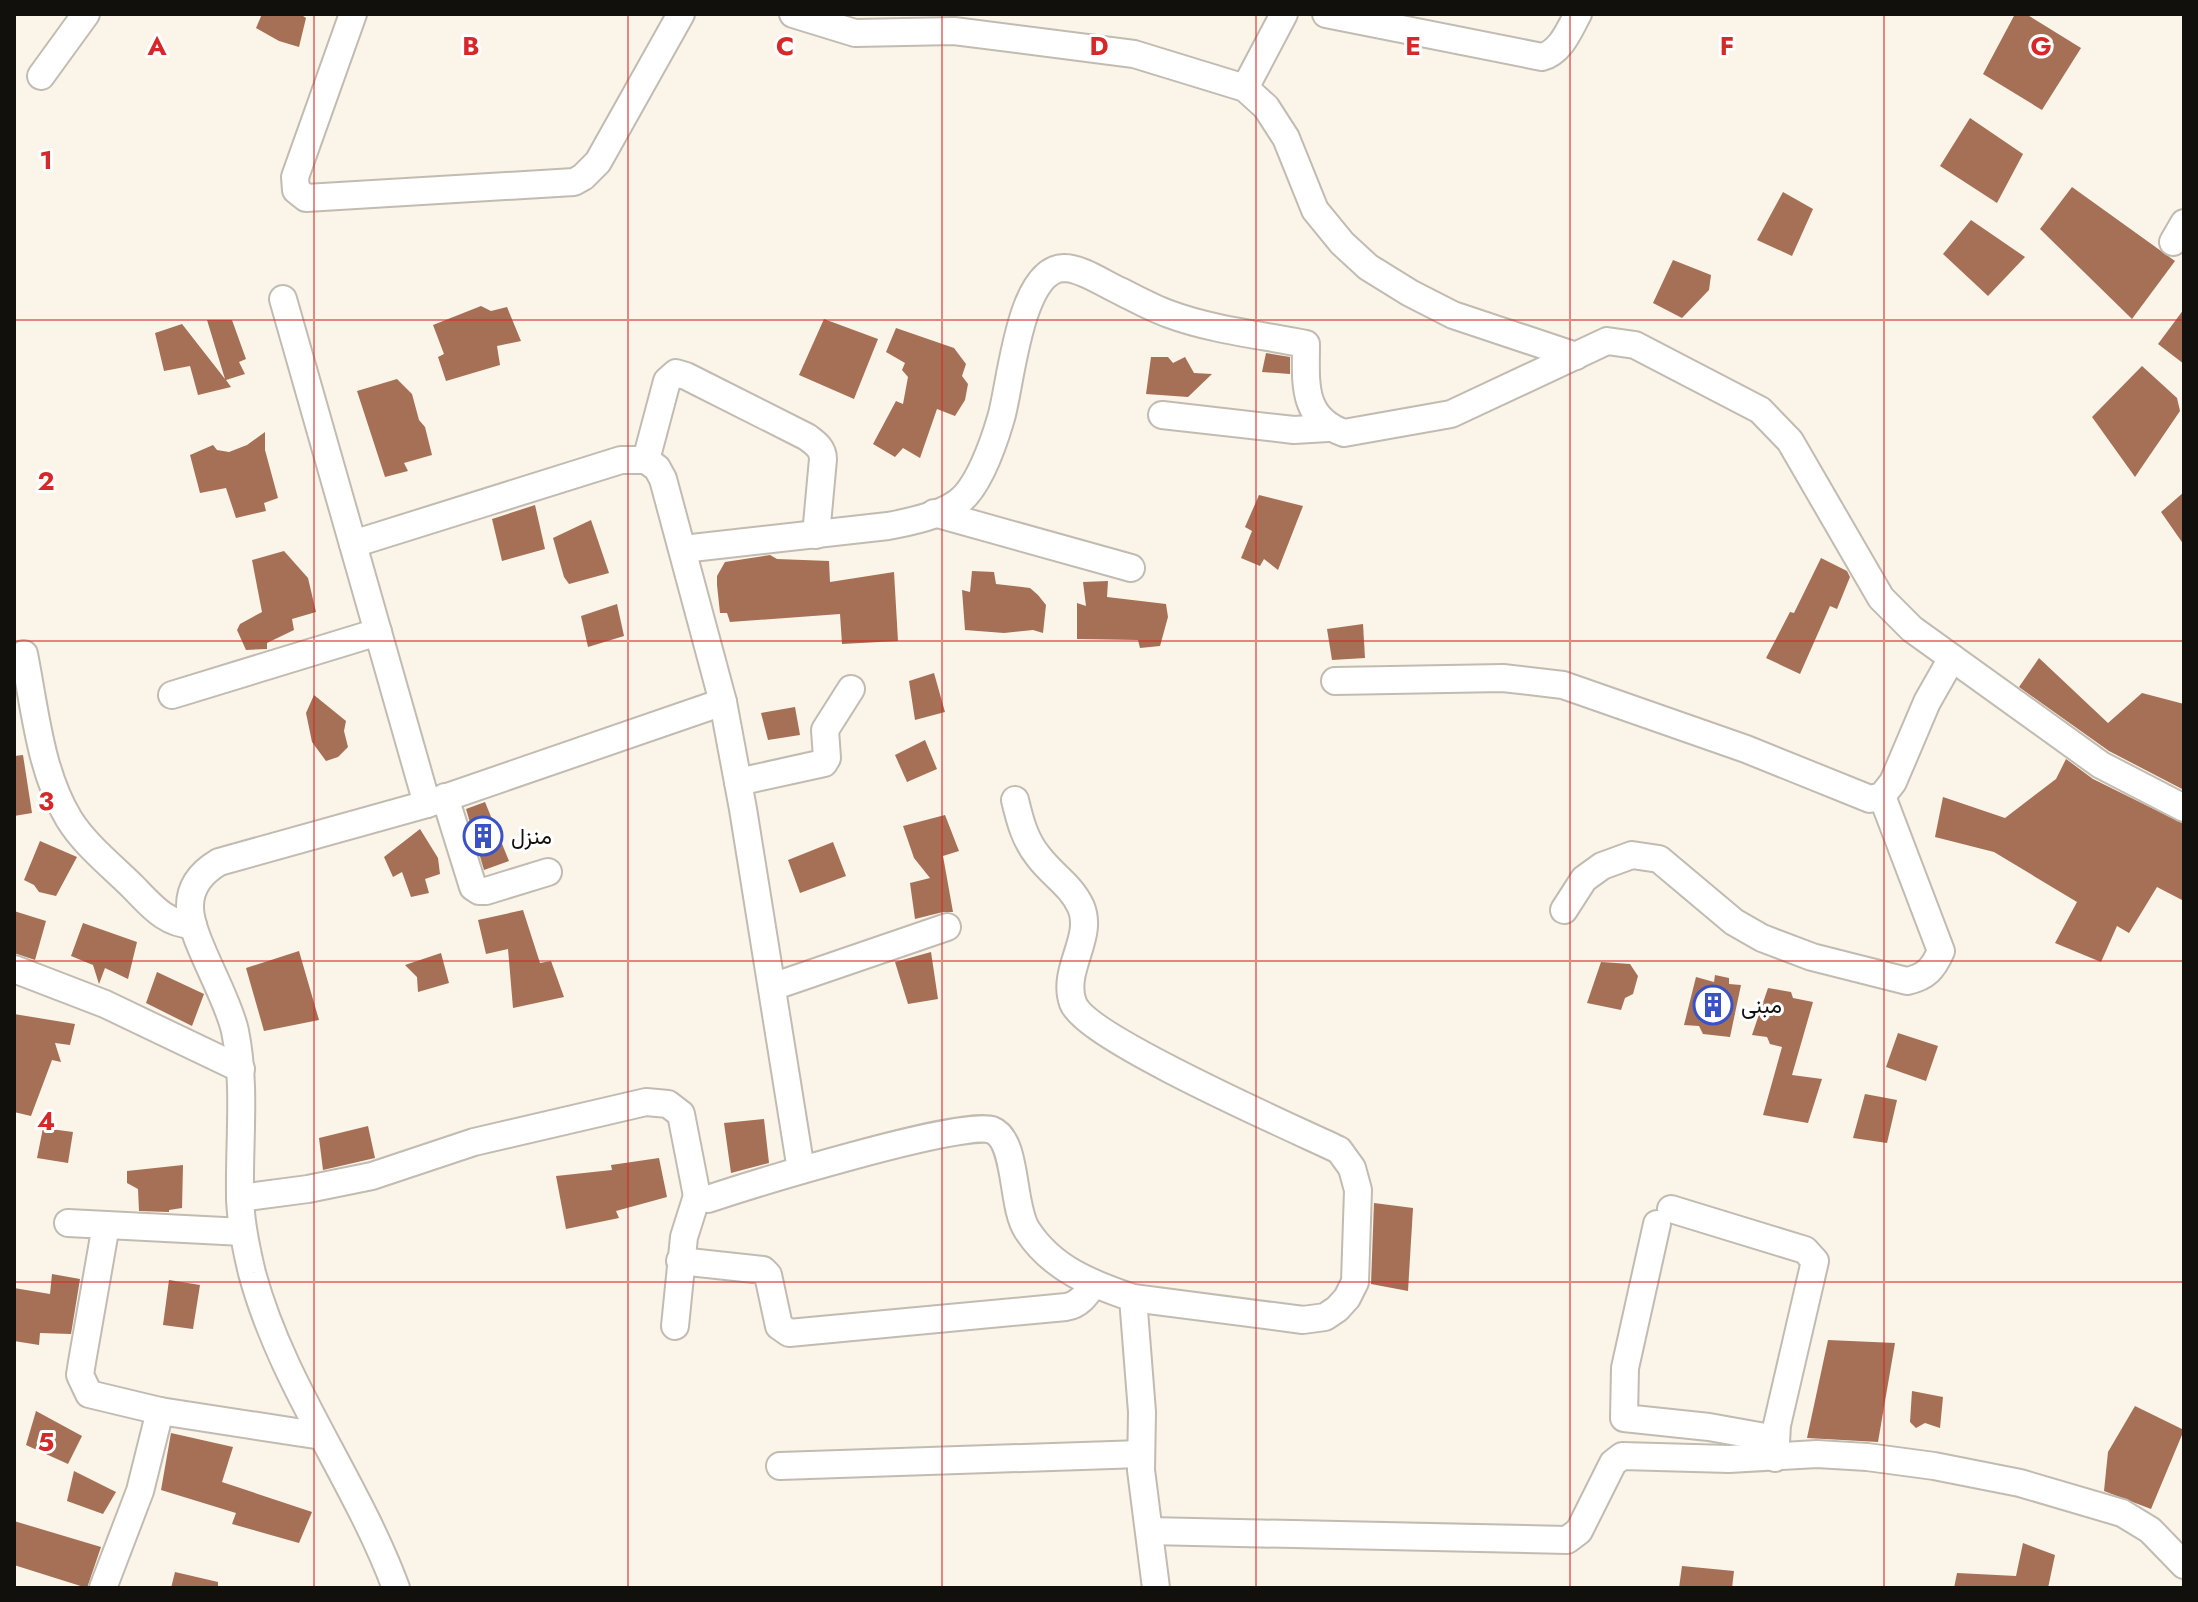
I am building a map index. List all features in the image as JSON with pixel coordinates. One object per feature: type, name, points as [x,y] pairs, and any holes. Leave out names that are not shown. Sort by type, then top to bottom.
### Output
[{"type":"street","points":[[41,76],[86,14]]},
{"type":"street","points":[[353,14],[295,177],[296,190],[306,198],[574,182],[598,162],[681,14]]},
{"type":"street","points":[[793,14],[855,33],[954,31],[1134,54],[1245,88],[1266,107],[1286,138],[1315,210],[1342,243],[1368,267],[1453,315],[1576,356]]},
{"type":"street","points":[[1245,88],[1284,14]]},
{"type":"street","points":[[1326,14],[1542,57],[1551,55],[1563,41],[1578,14]]},
{"type":"street","points":[[683,549],[888,526],[913,521],[957,504],[981,472],[1002,418],[1024,311],[1043,279],[1059,268],[1084,274],[1170,315],[1306,344],[1309,402],[1328,428]]},
{"type":"street","points":[[283,299],[378,632],[436,800],[473,887],[479,891],[548,872]]},
{"type":"street","points":[[1162,415],[1294,430],[1328,428],[1344,433],[1451,414],[1607,341],[1635,345],[1760,410],[1790,441],[1881,598],[1912,629],[2101,765],[2184,808]]},
{"type":"street","points":[[646,460],[667,381],[676,373],[686,376],[807,437],[823,451],[816,535]]},
{"type":"street","points":[[353,544],[621,460],[646,460],[657,468],[683,549],[723,702],[801,1170]]},
{"type":"street","points":[[934,513],[1131,568]]},
{"type":"street","points":[[172,695],[378,632]]},
{"type":"street","points":[[24,654],[43,751],[52,783],[70,820],[88,843],[160,914],[176,923],[193,925]]},
{"type":"street","points":[[1335,681],[1503,678],[1563,685],[1746,749],[1870,799],[1882,796],[1893,782],[1927,702],[1952,658]]},
{"type":"street","points":[[738,782],[824,763],[827,758],[825,730],[851,689]]},
{"type":"street","points":[[396,1588],[370,1528],[276,1338],[253,1275],[243,1232],[240,1198],[241,1069],[227,1002],[193,925],[190,907],[193,889],[203,873],[219,862],[436,800],[723,702]]},
{"type":"street","points":[[1564,910],[1584,879],[1602,866],[1632,855],[1659,859],[1734,922],[1762,938],[1812,957],[1907,981],[1921,978],[1934,967],[1941,951],[1882,796]]},
{"type":"street","points":[[697,1196],[708,1199],[801,1170],[976,1128],[993,1130],[1004,1141],[1010,1154],[1017,1209],[1027,1230],[1067,1271],[1093,1285],[1133,1298],[1303,1320],[1325,1317],[1347,1298],[1355,1282],[1358,1190],[1352,1168],[1339,1150],[1139,1053],[1099,1029],[1074,1007],[1070,991],[1072,969],[1084,928],[1083,911],[1070,888],[1027,842],[1015,800]]},
{"type":"street","points":[[772,987],[947,927]]},
{"type":"street","points":[[14,969],[105,1004],[241,1069]]},
{"type":"street","points":[[240,1198],[372,1176],[474,1142],[646,1102],[668,1104],[681,1114],[697,1196],[684,1237],[675,1326]]},
{"type":"street","points":[[1776,1448],[1788,1371],[1815,1261],[1805,1250],[1664,1216],[1625,1368],[1624,1418],[1709,1427],[1776,1448],[1934,1466],[2020,1483],[2122,1513],[2150,1530],[2184,1565]]},
{"type":"street","points":[[68,1223],[243,1232]]},
{"type":"street","points":[[106,1225],[82,1362],[82,1384],[89,1394],[160,1411],[322,1436]]},
{"type":"street","points":[[680,1261],[763,1270],[768,1275],[779,1326],[789,1333],[1074,1306],[1093,1285]]},
{"type":"street","points":[[1133,1298],[1142,1412],[1141,1454],[1156,1588]]},
{"type":"street","points":[[103,1588],[140,1491],[160,1411]]},
{"type":"street","points":[[1149,1531],[1567,1540],[1579,1531],[1613,1463],[1622,1456],[1776,1448]]},
{"type":"street","points":[[780,1466],[1141,1454]]},
{"type":"building","points":[[262,14],[300,14],[306,18],[299,47],[279,41],[256,28]]},
{"type":"building","points":[[2015,14],[2026,14],[2081,48],[2042,110],[1983,74]]},
{"type":"building","points":[[1970,118],[2023,154],[1997,203],[1940,166]]},
{"type":"building","points":[[2072,187],[2175,261],[2132,319],[2040,229]]},
{"type":"building","points":[[1783,192],[1813,209],[1792,256],[1757,240]]},
{"type":"building","points":[[1971,220],[2025,257],[1988,296],[1943,254]]},
{"type":"building","points":[[1673,260],[1711,275],[1709,290],[1682,318],[1653,303]]},
{"type":"building","points":[[481,306],[491,311],[507,307],[521,341],[497,346],[500,365],[446,381],[438,357],[444,354],[433,325]]},
{"type":"building","points":[[2184,309],[2184,364],[2158,344]]},
{"type":"building","points":[[824,319],[878,339],[854,399],[799,375]]},
{"type":"building","points":[[207,320],[232,320],[246,359],[239,362],[245,374],[226,380],[231,387],[198,395],[190,366],[164,371],[155,333],[182,324],[225,379]]},
{"type":"building","points":[[896,328],[954,348],[966,364],[962,376],[968,384],[965,400],[955,416],[937,409],[920,458],[903,448],[895,457],[873,444],[896,401],[903,404],[908,377],[902,370],[905,363],[886,352]]},
{"type":"building","points":[[1266,353],[1290,357],[1290,374],[1262,372]]},
{"type":"building","points":[[1151,357],[1168,357],[1173,363],[1185,357],[1194,373],[1212,374],[1188,397],[1146,394]]},
{"type":"building","points":[[2142,366],[2177,398],[2180,411],[2135,477],[2092,417]]},
{"type":"building","points":[[397,379],[412,394],[432,455],[404,463],[408,471],[385,477],[357,391]]},
{"type":"building","points":[[265,432],[265,450],[278,498],[264,503],[266,511],[236,518],[226,488],[200,493],[190,455],[213,445],[217,450],[229,452],[247,445]]},
{"type":"building","points":[[2184,492],[2184,545],[2161,512]]},
{"type":"building","points":[[1259,495],[1303,506],[1278,570],[1264,559],[1260,566],[1241,558],[1252,531],[1245,527]]},
{"type":"building","points":[[535,505],[545,549],[502,561],[492,519]]},
{"type":"building","points":[[591,520],[609,573],[569,584],[564,577],[553,538]]},
{"type":"building","points":[[284,551],[308,578],[316,612],[292,619],[294,630],[267,643],[267,649],[246,650],[237,630],[240,624],[262,612],[252,560]]},
{"type":"building","points":[[770,555],[777,559],[829,561],[830,582],[894,572],[898,641],[842,644],[840,614],[730,622],[727,613],[720,613],[717,585],[717,576],[725,562]]},
{"type":"building","points":[[1821,558],[1847,571],[1850,577],[1837,609],[1830,606],[1800,674],[1766,658],[1790,612],[1794,613]]},
{"type":"building","points":[[972,571],[994,572],[996,584],[1030,588],[1046,605],[1043,633],[1033,630],[1004,633],[965,630],[962,590],[970,592]]},
{"type":"building","points":[[1108,581],[1107,597],[1166,604],[1168,617],[1160,646],[1140,648],[1138,640],[1077,639],[1077,603],[1086,606],[1083,582]]},
{"type":"building","points":[[617,604],[624,636],[588,647],[581,616]]},
{"type":"building","points":[[1363,624],[1365,658],[1332,660],[1327,629]]},
{"type":"building","points":[[2039,658],[2108,723],[2142,693],[2184,704],[2184,790],[2109,751],[2019,687]]},
{"type":"building","points":[[934,673],[945,712],[915,720],[909,681]]},
{"type":"building","points":[[314,695],[346,721],[344,731],[348,747],[338,757],[326,761],[312,742],[306,713]]},
{"type":"building","points":[[795,707],[800,735],[768,740],[761,713]]},
{"type":"building","points":[[925,740],[937,769],[907,782],[895,755]]},
{"type":"building","points":[[23,755],[32,813],[14,816],[14,756]]},
{"type":"building","points":[[2066,759],[2093,779],[2184,824],[2184,901],[2157,887],[2129,933],[2117,926],[2101,962],[2055,943],[2077,902],[1994,852],[1935,837],[1943,797],[2005,818],[2056,779]]},
{"type":"building","name":"منزل","points":[[485,802],[509,861],[484,870],[466,809]]},
{"type":"building","points":[[945,815],[959,851],[943,856],[953,912],[915,919],[910,883],[930,878],[914,858],[903,826]]},
{"type":"building","points":[[420,829],[438,858],[440,874],[425,879],[429,893],[411,897],[402,872],[393,877],[384,857]]},
{"type":"building","points":[[40,841],[77,857],[56,896],[39,892],[24,880]]},
{"type":"building","points":[[833,842],[846,876],[800,893],[788,860]]},
{"type":"building","points":[[523,910],[540,963],[551,961],[564,997],[513,1008],[508,949],[486,954],[478,920]]},
{"type":"building","points":[[14,911],[46,921],[35,960],[14,953]]},
{"type":"building","points":[[83,923],[137,942],[128,979],[105,968],[99,984],[93,965],[71,956]]},
{"type":"building","points":[[299,951],[319,1020],[264,1031],[246,968]]},
{"type":"building","points":[[931,952],[938,999],[908,1004],[895,962]]},
{"type":"building","points":[[441,953],[449,983],[418,992],[417,977],[405,965]]},
{"type":"building","points":[[1601,962],[1630,964],[1638,976],[1633,994],[1625,998],[1621,1010],[1587,1003]]},
{"type":"building","points":[[157,972],[204,994],[192,1026],[146,1003]]},
{"type":"building","name":"مبنى","points":[[1715,975],[1729,978],[1729,984],[1741,985],[1730,1037],[1703,1034],[1699,1026],[1684,1025],[1696,977],[1714,982]]},
{"type":"building","points":[[1768,988],[1791,992],[1793,998],[1813,1002],[1792,1075],[1822,1079],[1808,1123],[1763,1115],[1782,1047],[1770,1044],[1767,1037],[1752,1035]]},
{"type":"building","points":[[14,1014],[75,1024],[70,1045],[55,1043],[61,1062],[52,1060],[31,1116],[14,1112]]},
{"type":"building","points":[[1898,1033],[1938,1046],[1926,1081],[1886,1067]]},
{"type":"building","points":[[1865,1094],[1897,1100],[1887,1143],[1853,1138]]},
{"type":"building","points":[[764,1119],[769,1163],[731,1173],[724,1123]]},
{"type":"building","points":[[368,1126],[375,1158],[323,1170],[319,1138]]},
{"type":"building","points":[[43,1128],[73,1132],[68,1163],[37,1158]]},
{"type":"building","points":[[659,1158],[667,1197],[616,1211],[619,1218],[566,1229],[556,1176],[612,1170],[611,1165]]},
{"type":"building","points":[[183,1165],[182,1208],[169,1212],[139,1211],[138,1189],[127,1183],[127,1171]]},
{"type":"building","points":[[1374,1203],[1413,1208],[1408,1291],[1371,1284]]},
{"type":"building","points":[[52,1274],[80,1279],[71,1334],[40,1333],[39,1345],[14,1341],[14,1288],[50,1294]]},
{"type":"building","points":[[169,1280],[200,1285],[193,1329],[163,1325]]},
{"type":"building","points":[[1828,1340],[1895,1343],[1878,1442],[1807,1438]]},
{"type":"building","points":[[1912,1391],[1943,1397],[1940,1428],[1925,1423],[1916,1428],[1910,1422]]},
{"type":"building","points":[[2135,1406],[2184,1430],[2151,1509],[2104,1491],[2108,1452]]},
{"type":"building","points":[[36,1411],[82,1436],[68,1464],[26,1445]]},
{"type":"building","points":[[171,1433],[233,1447],[222,1482],[312,1512],[299,1543],[232,1524],[236,1513],[161,1490]]},
{"type":"building","points":[[74,1471],[116,1492],[103,1514],[67,1501]]},
{"type":"building","points":[[14,1521],[101,1547],[87,1588],[14,1565]]},
{"type":"building","points":[[2023,1543],[2055,1555],[2048,1588],[1954,1588],[1957,1573],[2016,1576]]},
{"type":"building","points":[[1682,1566],[1734,1571],[1732,1588],[1679,1588]]},
{"type":"building","points":[[175,1572],[218,1582],[218,1588],[171,1588]]},
{"type":"place","name":"منزل","points":[[483,836]]},
{"type":"place","name":"مبنى","points":[[1713,1005]]}]
